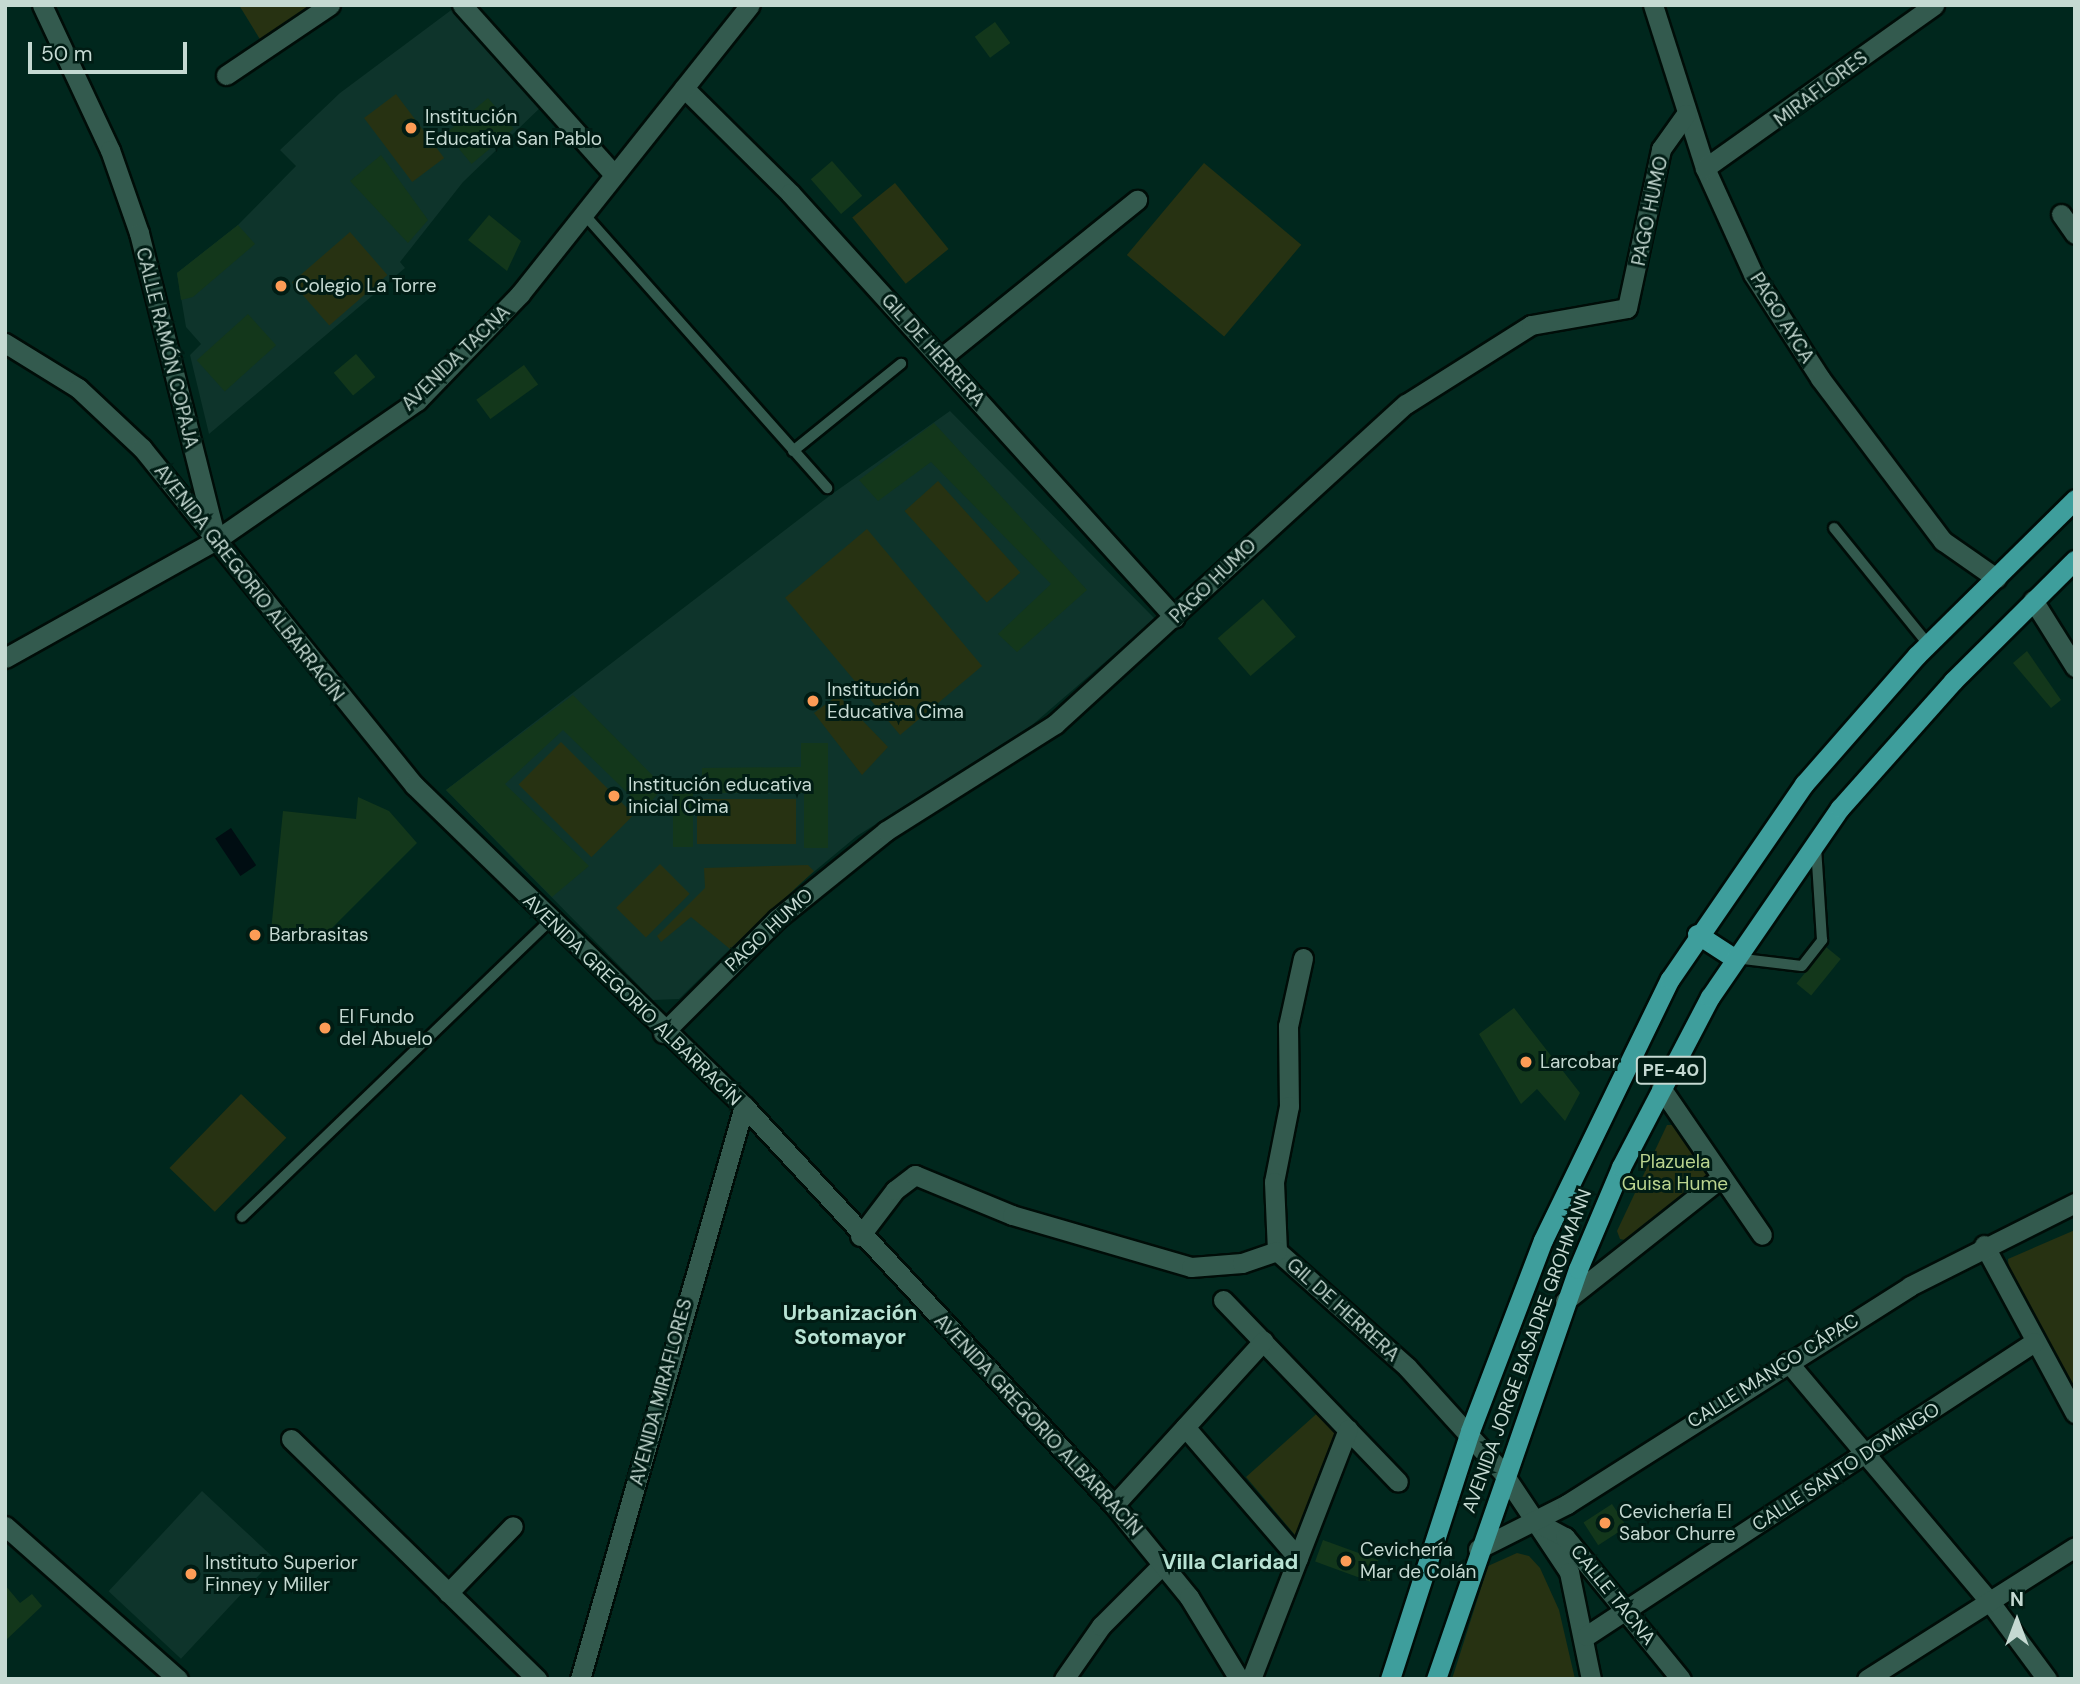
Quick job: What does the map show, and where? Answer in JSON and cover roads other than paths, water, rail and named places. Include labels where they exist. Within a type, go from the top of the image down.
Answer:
[{"type":"highway","name":"AVENIDA JORGE BASADRE GROHMANN","points":[[1390,1679],[1470,1431],[1576,1165],[1698,934],[1804,784],[1928,644],[2075,499]]},
{"type":"highway","name":"AVENIDA JORGE BASADRE GROHMANN","points":[[1436,1679],[1503,1473],[1565,1301],[1661,1088],[1734,958],[1815,841],[1895,743],[2075,560]]},
{"type":"highway","points":[[1698,934],[1734,958]]},
{"type":"street","name":"CALLE RAMÓN COPAJA","points":[[42,5],[110,150],[139,233],[216,540]]},
{"type":"street","points":[[226,75],[330,5]]},
{"type":"street","name":"AVENIDA TACNA","points":[[5,659],[216,540],[417,401],[520,295],[612,172],[750,5]]},
{"type":"street","name":"PAGO AYCA","points":[[1653,5],[1705,168],[1753,274],[1820,378],[1943,541],[1996,578]]},
{"type":"street","name":"MIRAFLORES","points":[[1705,168],[1934,5]]},
{"type":"street","points":[[463,6],[612,172]]},
{"type":"street","name":"GIL DE HERRERA","points":[[684,88],[790,192],[1175,618]]},
{"type":"street","name":"PAGO HUMO","points":[[663,1033],[787,910],[886,831],[1055,724],[1175,618],[1406,404],[1455,368],[1531,325],[1627,308],[1661,149],[1686,114]]},
{"type":"street","points":[[941,358],[1137,200]]},
{"type":"street","points":[[2061,214],[2075,234]]},
{"type":"street","name":"AVENIDA GREGORIO ALBARRACÍN","points":[[5,343],[61,376],[122,426],[374,740],[549,922],[663,1033],[744,1106],[860,1236],[1114,1505],[1163,1564],[1239,1679]]},
{"type":"street","points":[[2034,600],[2075,667]]},
{"type":"street","name":"GIL DE HERRERA","points":[[1303,958],[1288,1026],[1289,1106],[1274,1182],[1278,1251],[1470,1431],[1503,1473],[1569,1572],[1586,1636],[1591,1679]]},
{"type":"street","points":[[1661,1088],[1762,1235]]},
{"type":"street","name":"AVENIDA MIRAFLORES","points":[[580,1679],[744,1106]]},
{"type":"street","points":[[860,1236],[895,1190],[915,1175],[1012,1214],[1191,1267],[1242,1264],[1278,1251]]},
{"type":"street","points":[[1565,1301],[1722,1177]]},
{"type":"street","name":"CALLE MANCO CÁPAC","points":[[1478,1549],[1536,1522],[1787,1361],[1984,1245],[2075,1203]]},
{"type":"street","points":[[1984,1245],[2034,1342],[2075,1413]]},
{"type":"street","points":[[1223,1300],[1398,1482]]},
{"type":"street","points":[[1114,1505],[1263,1341]]},
{"type":"street","name":"CALLE SANTO DOMINGO","points":[[1586,1636],[2034,1342]]},
{"type":"street","points":[[1787,1361],[1863,1456],[1990,1602],[2047,1679]]},
{"type":"street","points":[[1185,1427],[1298,1558]]},
{"type":"street","points":[[1251,1679],[1348,1429]]},
{"type":"street","points":[[291,1439],[537,1679]]},
{"type":"street","name":"CALLE TACNA","points":[[1536,1522],[1565,1537],[1681,1679]]},
{"type":"street","points":[[5,1526],[178,1679]]},
{"type":"street","points":[[448,1593],[513,1527]]},
{"type":"street","points":[[1867,1679],[2075,1547]]},
{"type":"street","points":[[1064,1679],[1101,1626],[1163,1564]]},
{"type":"lane","points":[[583,212],[827,488]]},
{"type":"lane","points":[[793,451],[901,363]]},
{"type":"lane","points":[[1834,528],[1928,644]]},
{"type":"lane","points":[[1734,958],[1802,966],[1822,940],[1815,841]]},
{"type":"lane","points":[[242,1217],[549,922]]},
{"type":"place","name":"Institución Educativa San Pablo","points":[[411,128]]},
{"type":"place","name":"Colegio La Torre","points":[[281,286]]},
{"type":"place","name":"Institución Educativa Cima","points":[[813,701]]},
{"type":"place","name":"Institución educativa inicial Cima","points":[[614,796]]},
{"type":"place","name":"Barbrasitas","points":[[255,935]]},
{"type":"place","name":"El Fundo del Abuelo","points":[[325,1028]]},
{"type":"place","name":"Larcobar","points":[[1526,1062]]},
{"type":"place","name":"Cevichería El Sabor Churre","points":[[1605,1523]]},
{"type":"place","name":"Cevichería Mar de Colán","points":[[1346,1561]]},
{"type":"place","name":"Instituto Superior Finney y Miller","points":[[191,1574]]},
{"type":"district","name":"Urbanización Sotomayor","points":[[850,1325]]},
{"type":"district","name":"Villa Claridad","points":[[1230,1562]]},
{"type":"park label","name":"Plazuela Guisa Hume","points":[[1675,1173]]}]
